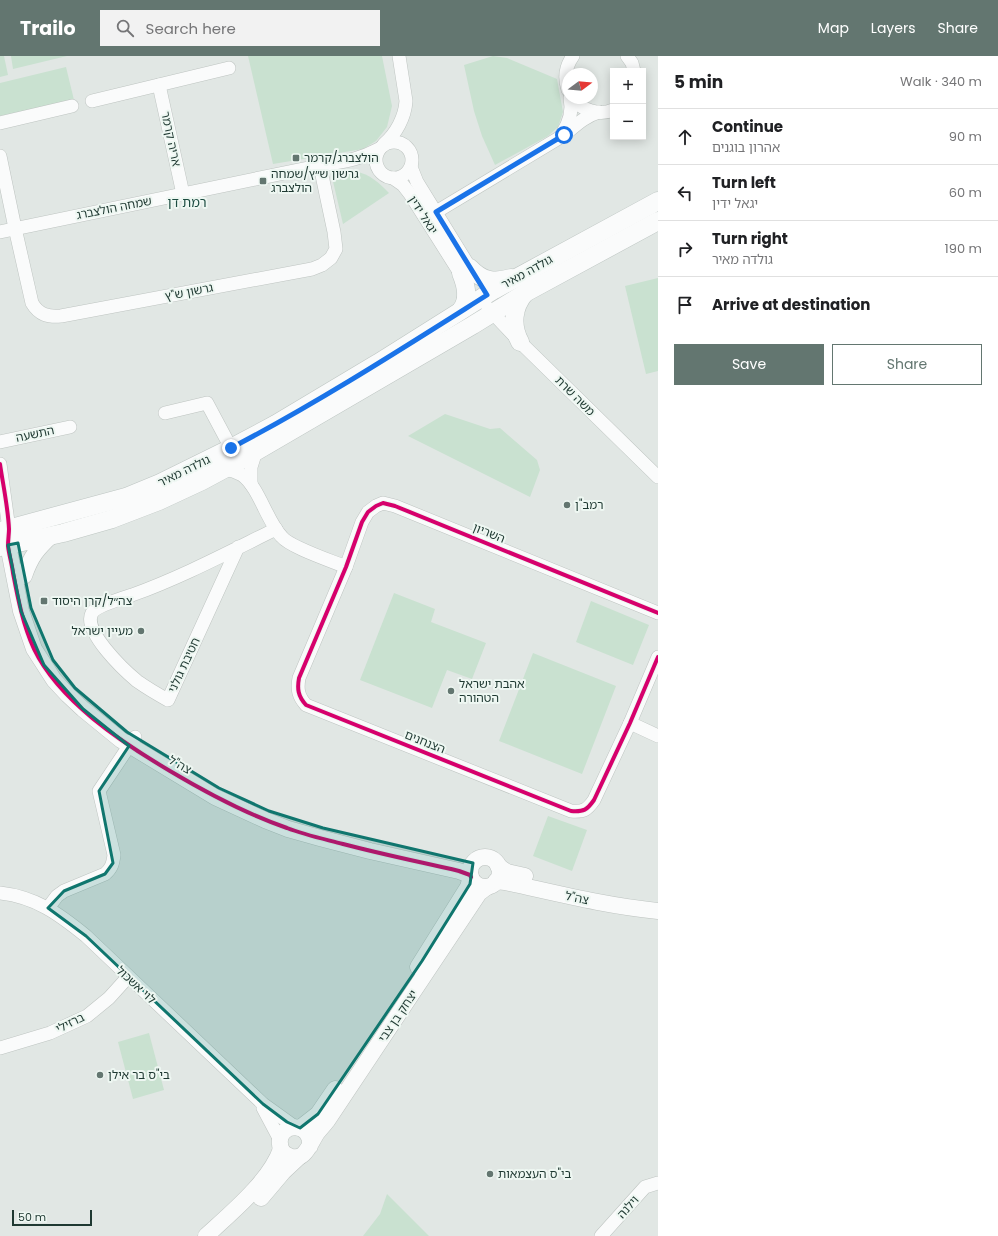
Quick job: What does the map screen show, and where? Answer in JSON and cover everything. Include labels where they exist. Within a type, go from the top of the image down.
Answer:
[{"type":"main road","name":"גולדה מאיר","points":[[7,539],[126,497],[160,483],[231,448],[276,424],[378,363],[483,297],[658,201]]},
{"type":"main road","name":"גולדה מאיר","points":[[7,539],[52,535],[112,519],[159,501],[202,481],[494,313],[525,293],[658,221]]},
{"type":"main road","points":[[461,310],[466,302],[465,271],[488,280],[502,280],[520,276]]},
{"type":"main road","points":[[520,342],[515,329],[515,315],[518,303],[525,293]]},
{"type":"street","points":[[399,56],[406,101],[401,128],[402,134],[412,155],[411,167],[404,176],[393,178],[388,177],[379,171],[376,166],[376,154],[390,139],[402,120]]},
{"type":"street","points":[[567,68],[573,56]]},
{"type":"street","points":[[628,56],[633,68]]},
{"type":"street","points":[[92,101],[229,68]]},
{"type":"street","name":"אריה קרמר","points":[[160,85],[183,194]]},
{"type":"street","points":[[558,139],[566,128],[569,120],[571,104]]},
{"type":"street","points":[[578,104],[589,111],[599,112]]},
{"type":"street","points":[[0,124],[72,106]]},
{"type":"street","points":[[436,212],[558,139],[592,114],[610,111]]},
{"type":"street","points":[[382,147],[389,142],[395,141],[405,146],[409,150]]},
{"type":"street","name":"שמחה הולצברג","points":[[0,232],[320,166],[346,162],[362,157],[382,147]]},
{"type":"street","points":[[0,156],[15,228]]},
{"type":"street","name":"שמחה הולצברג","points":[[346,162],[369,165],[379,171]]},
{"type":"street","name":"גרשון ש\"ץ","points":[[15,228],[32,303],[41,314],[53,317],[312,269],[322,265],[331,258],[336,249],[334,232],[320,166]]},
{"type":"street","name":"יגאל ידין","points":[[411,167],[417,182],[436,212],[465,271]]},
{"type":"street","name":"יגאל ידין","points":[[393,178],[403,185],[410,194],[494,313]]},
{"type":"street","name":"משה שרת","points":[[494,313],[520,342],[658,477]]},
{"type":"street","points":[[165,413],[207,403],[231,448]]},
{"type":"street","name":"התשעה","points":[[0,442],[70,427]]},
{"type":"street","points":[[250,484],[251,467],[256,451]]},
{"type":"street","points":[[0,464],[7,539]]},
{"type":"street","points":[[225,469],[243,476],[250,484],[282,538],[291,544],[346,566]]},
{"type":"street","name":"השריון","points":[[346,566],[362,522],[368,512],[383,503],[395,506],[658,613]]},
{"type":"street","name":"חטיבת גולני","points":[[238,547],[168,700],[137,680],[120,665],[106,649],[91,626],[90,619],[92,612],[98,608],[190,571],[238,547],[276,529]]},
{"type":"street","points":[[24,576],[34,554],[52,535]]},
{"type":"street","name":"צה\"ל","points":[[7,539],[24,576],[31,608],[43,644],[62,674],[89,702],[127,732],[132,742]]},
{"type":"street","name":"צה\"ל","points":[[7,539],[21,611],[34,649],[54,680],[83,709],[132,742],[219,788],[269,811],[291,819],[372,841],[471,872]]},
{"type":"street","name":"הצנחנים","points":[[346,566],[299,678],[298,692],[300,698],[306,705],[571,811],[580,812],[588,808],[594,800],[630,723]]},
{"type":"street","points":[[658,657],[630,723],[658,736]]},
{"type":"street","points":[[48,908],[57,896],[64,891],[105,874],[113,863],[114,855],[99,791],[132,742]]},
{"type":"street","points":[[480,858],[489,858],[493,860],[494,878],[477,885],[474,882],[471,872],[480,858]]},
{"type":"street","name":"יצחק בן צבי","points":[[297,1127],[318,1114],[326,1103],[422,961],[468,887],[471,872]]},
{"type":"street","name":"צה\"ל","points":[[494,878],[507,872],[587,890],[658,901]]},
{"type":"street","name":"צה\"ל","points":[[494,878],[585,900],[636,909],[658,911]]},
{"type":"street","name":"יצחק בן צבי","points":[[222,1236],[250,1210],[283,1172],[304,1151],[480,893],[494,878]]},
{"type":"street","name":"לוי אשכול","points":[[0,893],[12,894],[30,900],[65,918],[86,936],[258,1100],[297,1127]]},
{"type":"street","name":"ברזילי","points":[[0,1048],[50,1033],[87,1016],[109,998],[128,977]]},
{"type":"street","name":"לוי אשכול","points":[[258,1100],[267,1114],[280,1144]]},
{"type":"street","points":[[206,1236],[242,1202],[262,1180],[279,1157],[280,1144],[281,1136],[286,1129],[297,1127],[304,1130],[309,1137],[304,1151],[289,1156],[284,1153],[280,1144]]},
{"type":"street","name":"וילנה","points":[[601,1236],[645,1187],[658,1183]]},
{"type":"highlighted area","points":[[18,543],[31,608],[53,660],[75,688],[127,732],[219,788],[269,811],[323,828],[473,863],[470,884],[422,961],[318,1114],[300,1128],[287,1122],[263,1104],[86,936],[48,908],[64,891],[105,874],[113,863],[99,791],[129,746],[83,709],[44,665],[21,611],[8,545]]},
{"type":"green space","points":[[0,56],[4,56],[8,75],[0,77]]},
{"type":"green space","points":[[11,56],[67,56],[13,69]]},
{"type":"green space","points":[[248,56],[382,56],[392,106],[387,127],[376,141],[363,149],[273,164]]},
{"type":"green space","points":[[493,56],[507,58],[557,79],[563,112],[558,127],[548,136],[495,165],[482,136],[474,111],[464,65]]},
{"type":"green space","points":[[66,67],[74,100],[0,116],[0,83]]},
{"type":"green space","points":[[355,171],[374,179],[389,193],[343,224],[331,173]]},
{"type":"green space","points":[[658,278],[658,371],[646,374],[625,286]]},
{"type":"green space","points":[[445,414],[490,429],[500,428],[537,460],[540,470],[530,497],[408,436]]},
{"type":"green space","points":[[394,593],[435,609],[431,622],[486,643],[472,679],[447,670],[432,708],[360,680]]},
{"type":"green space","points":[[591,601],[649,625],[633,665],[576,642]]},
{"type":"green space","points":[[533,653],[616,686],[582,774],[499,741]]},
{"type":"green space","points":[[548,816],[587,830],[572,871],[533,856]]},
{"type":"green space","points":[[149,1033],[164,1090],[133,1099],[118,1042]]},
{"type":"green space","points":[[387,1194],[429,1236],[363,1236],[380,1214]]},
{"type":"cycle path","points":[[0,464],[7,504],[9,529],[8,549],[19,602],[30,640],[45,668],[59,686],[93,719],[151,760],[212,795],[242,810],[308,835],[459,871],[470,875],[471,877]]},
{"type":"cycle path","points":[[658,613],[395,506],[383,503],[368,512],[362,522],[346,567],[299,678],[298,689],[301,699],[306,705],[571,811],[582,811],[594,800],[630,723],[658,657]]},
{"type":"place","name":"הולצברג/קרמר","points":[[296,158]]},
{"type":"place","name":"גרשון ש״ץ/שמחה הולצברג","points":[[263,181]]},
{"type":"place","name":"רמב\"ן","points":[[567,505]]},
{"type":"place","name":"צה״ל/קרן היסוד","points":[[44,601]]},
{"type":"place","name":"מעיין ישראל","points":[[141,631]]},
{"type":"place","name":"אהבת ישראל הטהורה","points":[[451,691]]},
{"type":"place","name":"בי\"ס בר אילן","points":[[100,1075]]},
{"type":"place","name":"בי\"ס העצמאות","points":[[490,1174]]},
{"type":"district","name":"רמת דן","points":[[187,202]]},
{"type":"route","points":[[231,448],[276,424],[487,295],[436,212],[564,135]]}]
